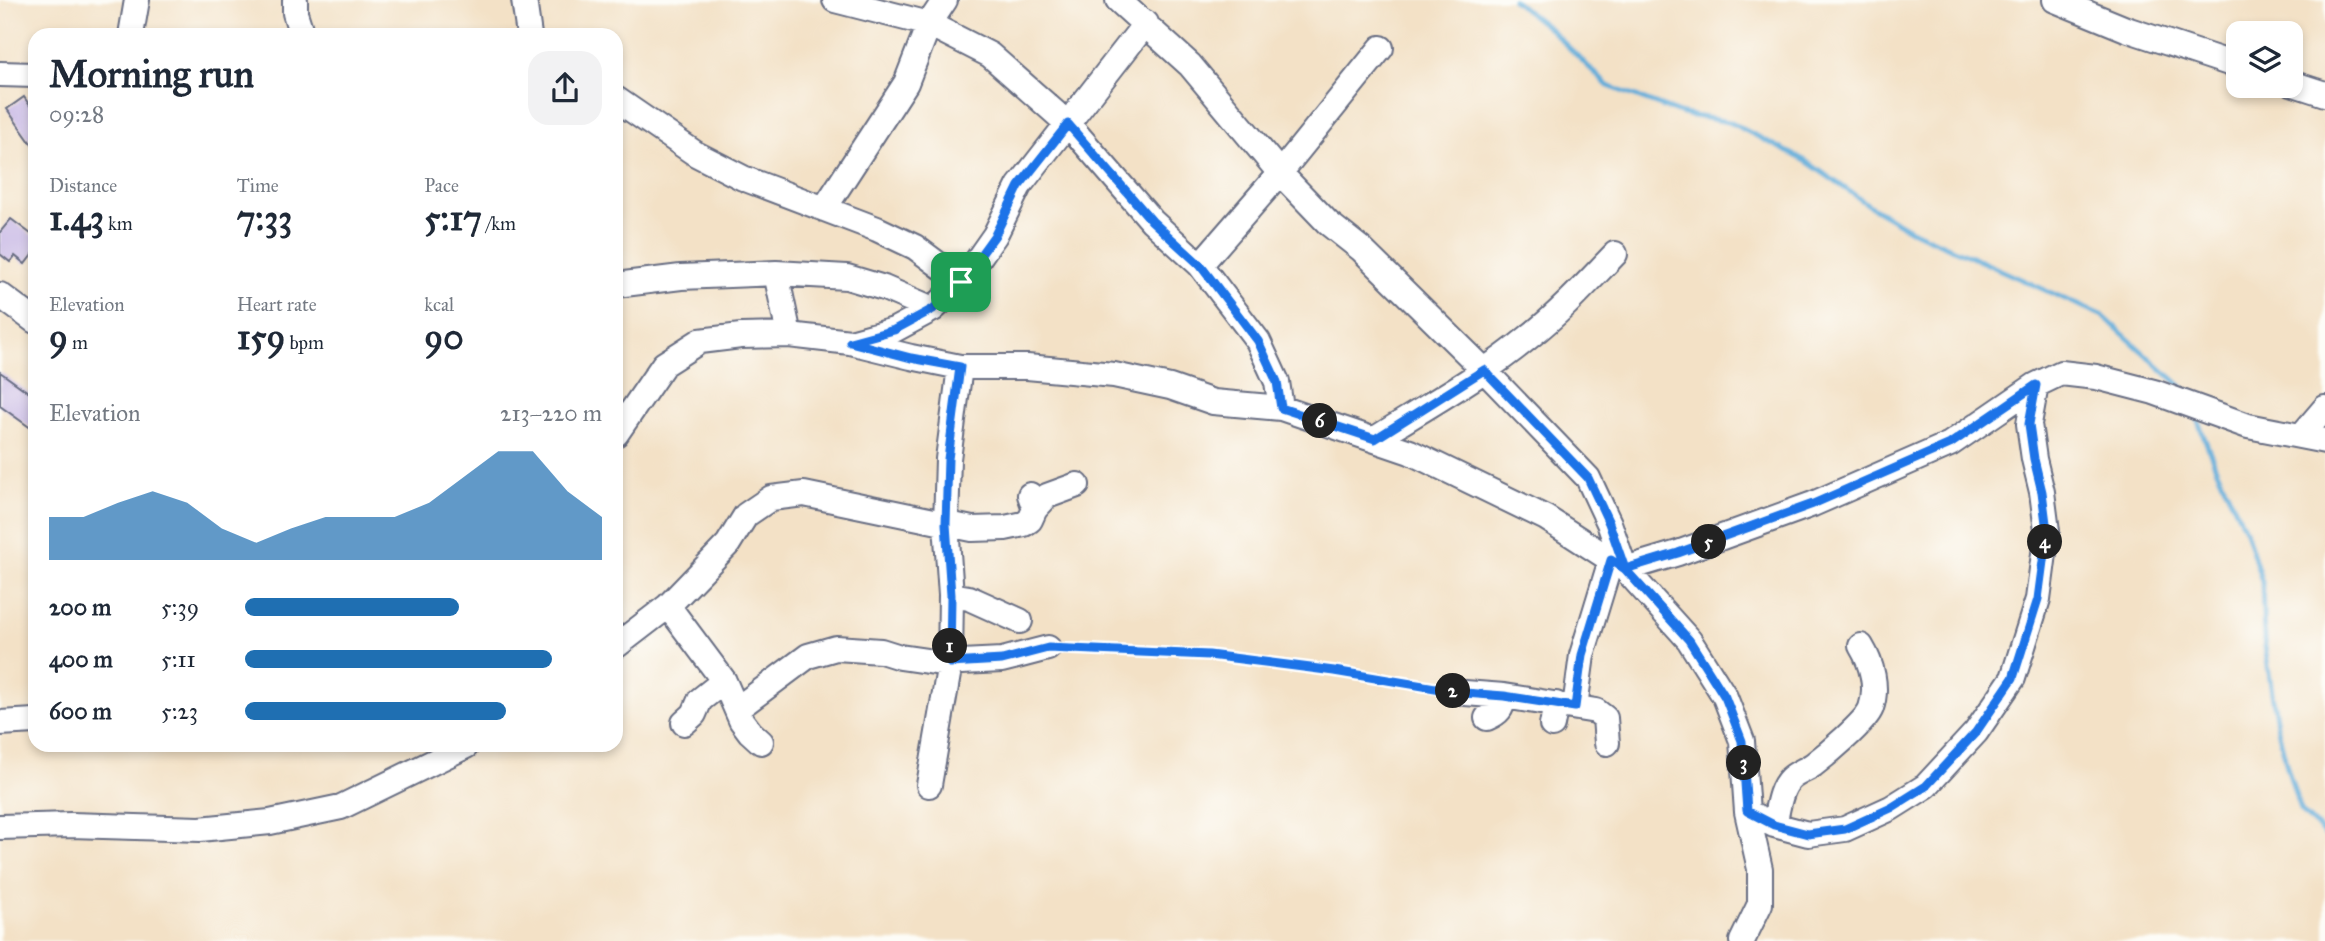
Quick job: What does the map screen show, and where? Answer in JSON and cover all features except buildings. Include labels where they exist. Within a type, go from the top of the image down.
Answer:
[{"type":"street","points":[[132,28],[137,0]]},
{"type":"street","points":[[295,0],[295,13],[300,28]]},
{"type":"street","points":[[524,0],[528,28]]},
{"type":"street","points":[[835,0],[929,24],[990,55],[1068,124],[1152,221],[1200,265],[1258,341],[1277,382],[1281,408]]},
{"type":"street","points":[[824,209],[906,83],[929,24],[944,0]]},
{"type":"street","points":[[1118,0],[1190,65],[1280,173],[1328,223],[1361,249],[1484,370],[1588,478],[1609,523],[1618,565],[1561,712]]},
{"type":"street","points":[[2055,0],[2126,29],[2226,62]]},
{"type":"street","points":[[850,342],[894,330],[933,309],[961,282],[995,235],[1019,186],[1146,23]]},
{"type":"street","points":[[1200,265],[1280,173],[1381,48]]},
{"type":"street","points":[[0,74],[28,75]]},
{"type":"street","points":[[2303,87],[2325,94]]},
{"type":"street","points":[[623,104],[696,154],[743,178],[877,229],[915,247],[961,282]]},
{"type":"street","points":[[1375,439],[1529,338],[1566,306],[1615,254]]},
{"type":"street","points":[[623,284],[681,277],[776,273],[847,277],[884,288],[933,309]]},
{"type":"street","points":[[776,273],[789,335]]},
{"type":"street","points":[[0,295],[28,316]]},
{"type":"street","points":[[623,425],[664,364],[701,341],[741,336],[789,335],[850,342],[960,367],[1027,367],[1114,374],[1170,387],[1213,402],[1281,408],[1410,452],[1546,518],[1618,565],[1689,640],[1725,697],[1742,741],[1747,811],[1760,869],[1760,904],[1742,941]]},
{"type":"street","points":[[929,785],[950,663],[951,595],[946,524],[948,459],[960,367]]},
{"type":"street","points":[[1618,565],[1678,553],[1813,504],[1950,444],[2036,385],[2060,373],[2096,377],[2154,392],[2248,426],[2325,441]]},
{"type":"street","points":[[1747,811],[1774,825],[1808,834],[1845,829],[1891,808],[1926,786],[1976,732],[2013,678],[2038,599],[2047,531],[2029,424],[2036,385]]},
{"type":"street","points":[[2301,436],[2325,408]]},
{"type":"street","points":[[623,641],[667,606],[728,544],[747,515],[771,498],[804,494],[972,529],[1005,528],[1030,520],[1033,502],[1077,485]]},
{"type":"street","points":[[951,595],[993,607],[1020,621]]},
{"type":"street","points":[[667,606],[724,681],[750,732],[761,741]]},
{"type":"street","points":[[1774,825],[1781,794],[1790,779],[1855,729],[1871,710],[1874,683],[1870,662],[1861,646]]},
{"type":"street","points":[[737,709],[808,656],[836,648],[857,648],[910,659],[950,663],[1002,660],[1048,648]]},
{"type":"street","points":[[684,723],[694,714],[700,700],[724,681]]},
{"type":"street","points":[[1465,693],[1504,696],[1561,712],[1596,710],[1605,718],[1607,743]]},
{"type":"street","points":[[1487,718],[1497,714],[1502,708],[1504,696]]},
{"type":"street","points":[[0,723],[28,722]]},
{"type":"street","points":[[0,827],[71,825],[200,829],[270,822],[341,807],[454,752]]},
{"type":"path","points":[[1048,648],[1209,655],[1334,671],[1465,693]]},
{"type":"waterway","points":[[1513,0],[1551,30],[1608,86],[1682,114],[1729,122],[1806,161],[1873,208],[1911,230],[2103,316],[2185,390]]},
{"type":"waterway","points":[[2198,421],[2216,468],[2246,531],[2262,582],[2264,640],[2277,725],[2300,810],[2325,835]]},
{"type":"route","points":[[961,282],[933,309],[894,330],[850,342],[960,367],[948,459],[946,524],[951,595],[950,663],[1002,660],[1048,648],[1209,655],[1575,707],[1582,655],[1611,560],[1625,569],[1689,640],[1725,697],[1742,741],[1747,811],[1774,825],[1808,834],[1845,829],[1891,808],[1926,786],[1976,732],[2013,678],[2038,599],[2047,531],[2029,424],[2036,385],[1950,444],[1813,504],[1678,553],[1625,569],[1609,523],[1588,478],[1484,370],[1375,439],[1281,408],[1277,382],[1258,341],[1200,265],[1152,221],[1068,124],[1019,186],[995,235],[961,282]]}]
